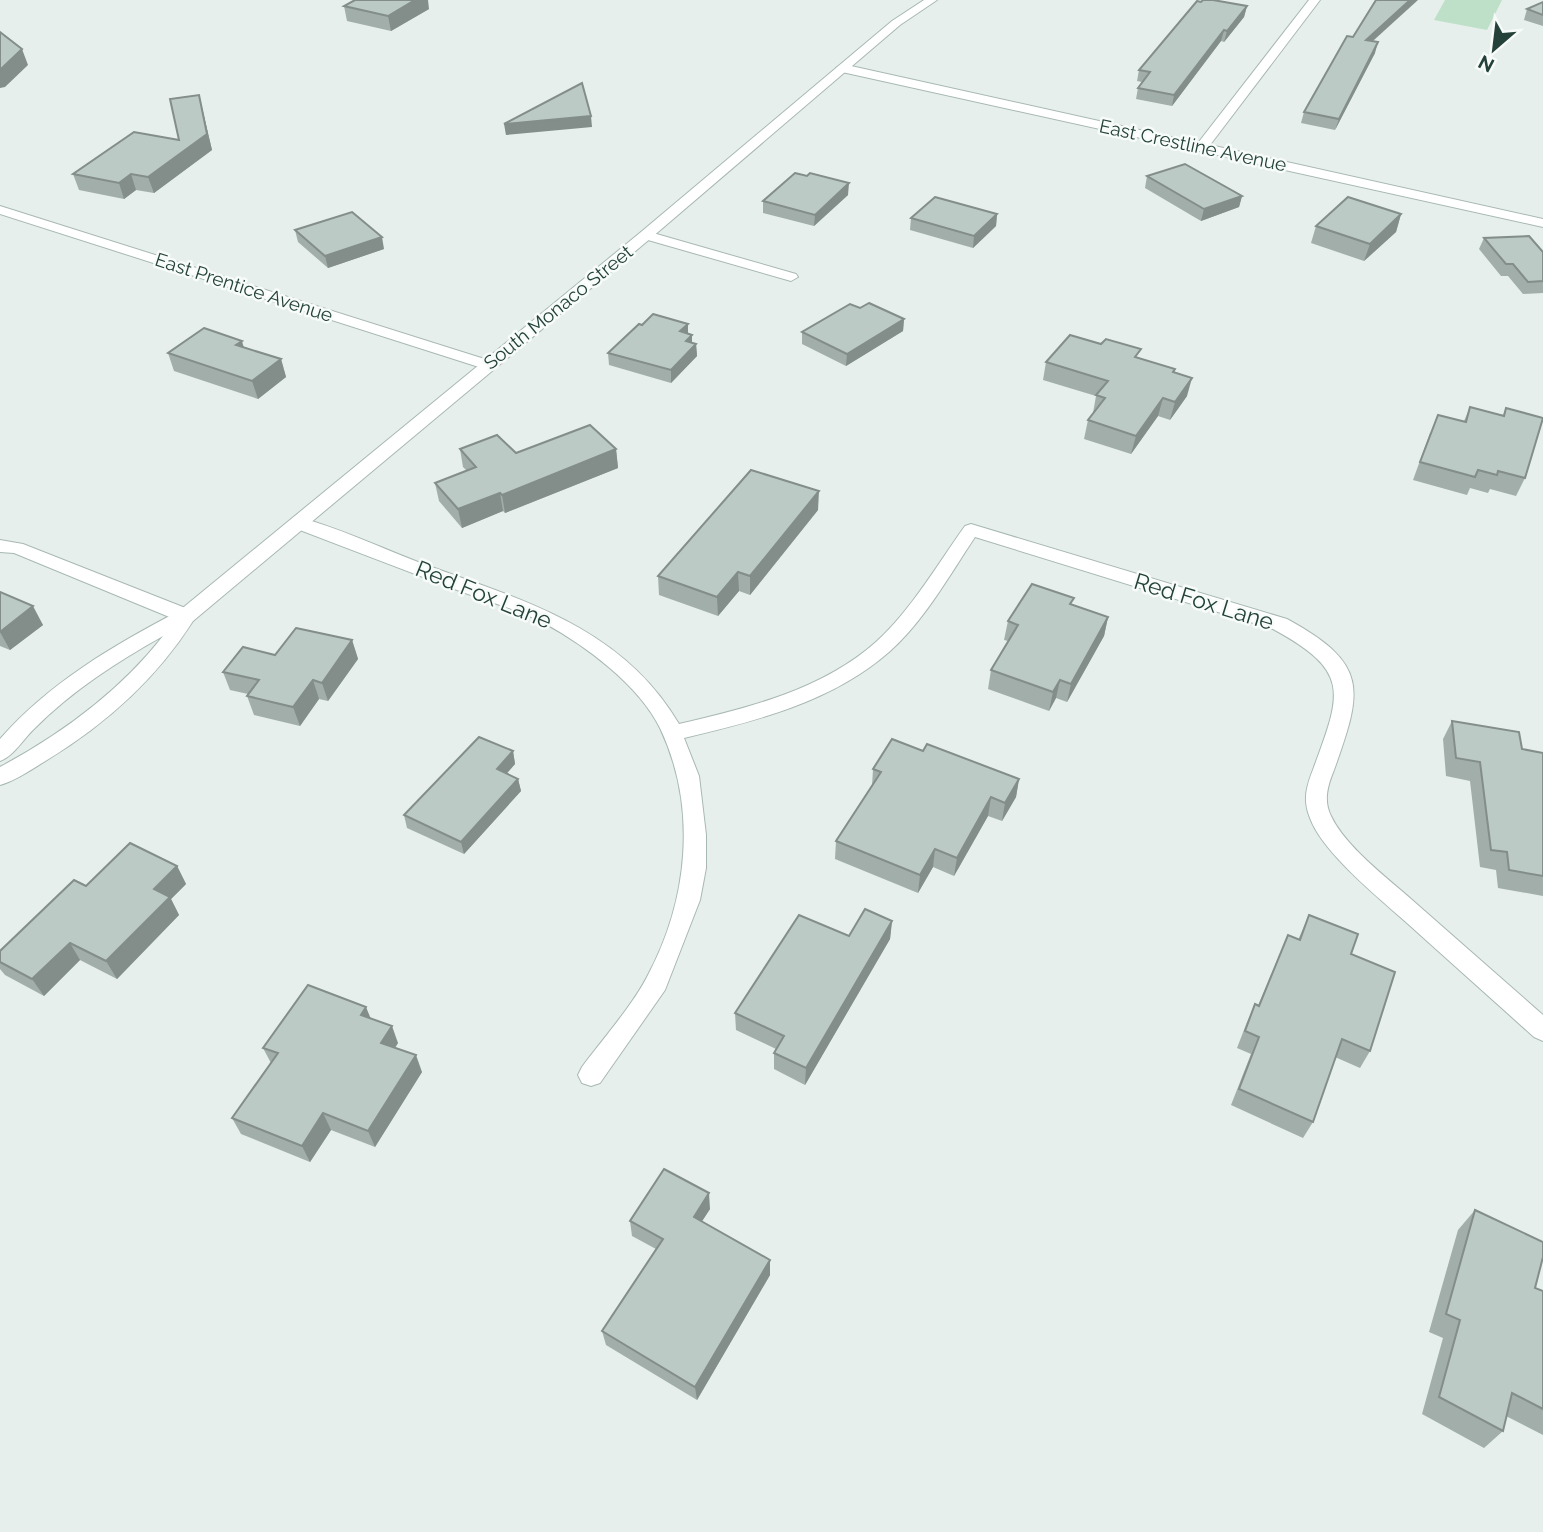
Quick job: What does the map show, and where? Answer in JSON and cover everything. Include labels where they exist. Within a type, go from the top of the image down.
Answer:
[{"type":"street","name":"South Monaco Street","points":[[0,753],[19,732],[75,683],[136,641],[186,616],[646,235],[903,17],[932,0]]},
{"type":"street","points":[[1202,147],[1315,0]]},
{"type":"street","name":"East Crestline Avenue","points":[[842,68],[1543,223]]},
{"type":"street","name":"East Prentice Avenue","points":[[0,210],[488,365]]},
{"type":"street","points":[[646,235],[790,277]]},
{"type":"street","name":"Red Fox Lane","points":[[298,523],[550,618],[615,660],[651,699],[672,733],[688,776],[695,835],[695,868],[689,901],[657,983],[591,1074]]},
{"type":"street","name":"Red Fox Lane","points":[[672,733],[784,704],[813,692],[868,659],[906,622],[971,530],[1280,624],[1306,635],[1328,652],[1341,670],[1347,686],[1346,702],[1316,789],[1316,804],[1321,820],[1355,863],[1543,1030]]},
{"type":"street","points":[[0,546],[17,548],[186,616]]},
{"type":"street","name":"South Monaco Street","points":[[0,776],[72,732],[124,690],[162,653],[186,616]]},
{"type":"green space","points":[[1445,0],[1502,0],[1487,30],[1434,20]]},
{"type":"building","points":[[355,0],[415,0],[388,16],[344,6]]},
{"type":"building","points":[[1376,0],[1410,0],[1366,40],[1378,42],[1339,119],[1304,112],[1347,36],[1353,37]]},
{"type":"building","points":[[1197,1],[1247,6],[1227,31],[1224,30],[1174,95],[1138,88],[1150,72],[1139,70]]},
{"type":"building","points":[[1543,2],[1543,15],[1527,9]]},
{"type":"building","points":[[0,32],[22,49],[0,70]]},
{"type":"building","points":[[582,83],[591,116],[504,124]]},
{"type":"building","points":[[199,95],[207,134],[148,177],[131,174],[119,183],[73,174],[134,132],[179,140],[170,99]]},
{"type":"building","points":[[1185,164],[1242,196],[1204,209],[1147,176]]},
{"type":"building","points":[[795,173],[807,176],[810,173],[849,183],[815,215],[763,201]]},
{"type":"building","points":[[935,197],[997,214],[974,236],[911,218]]},
{"type":"building","points":[[1348,197],[1401,214],[1370,244],[1316,226]]},
{"type":"building","points":[[352,212],[382,237],[325,256],[295,230]]},
{"type":"building","points":[[1529,236],[1543,252],[1543,281],[1528,282],[1513,264],[1506,264],[1484,238]]},
{"type":"building","points":[[869,303],[904,319],[847,354],[802,332],[850,304],[860,308]]},
{"type":"building","points":[[653,314],[688,324],[680,331],[692,335],[686,341],[696,344],[671,370],[608,353],[639,324],[642,325]]},
{"type":"building","points":[[204,328],[242,341],[236,345],[281,359],[252,381],[168,353]]},
{"type":"building","points":[[1070,335],[1101,344],[1106,339],[1141,349],[1135,357],[1175,369],[1173,372],[1192,378],[1175,402],[1163,398],[1136,436],[1088,420],[1105,398],[1096,395],[1108,381],[1046,362]]},
{"type":"building","points":[[1470,407],[1504,416],[1506,408],[1543,418],[1525,478],[1498,471],[1497,475],[1478,470],[1475,477],[1420,462],[1438,415],[1466,422]]},
{"type":"building","points":[[590,425],[616,449],[502,495],[500,493],[458,509],[435,483],[476,467],[460,449],[497,435],[516,453]]},
{"type":"building","points":[[751,470],[819,491],[750,576],[738,572],[717,597],[658,576]]},
{"type":"building","points":[[1032,584],[1074,598],[1070,604],[1108,617],[1071,684],[1060,680],[1053,692],[991,670],[1018,625],[1008,621]]},
{"type":"building","points":[[0,592],[33,606],[0,632]]},
{"type":"building","points":[[296,628],[352,640],[322,683],[313,680],[293,707],[247,696],[259,680],[223,672],[243,647],[275,655]]},
{"type":"building","points":[[1452,721],[1519,732],[1522,749],[1543,753],[1543,876],[1509,870],[1507,852],[1491,850],[1480,762],[1456,758]]},
{"type":"building","points":[[479,737],[513,751],[497,769],[518,779],[461,842],[404,815]]},
{"type":"building","points":[[892,739],[923,751],[927,744],[1019,779],[1005,803],[991,797],[957,858],[935,849],[920,875],[836,841],[881,772],[873,769]]},
{"type":"building","points":[[130,843],[177,866],[154,889],[170,897],[106,961],[70,943],[32,979],[0,962],[0,951],[74,880],[86,886]]},
{"type":"building","points":[[865,909],[892,921],[806,1068],[774,1053],[784,1036],[735,1013],[799,915],[849,936]]},
{"type":"building","points":[[1309,915],[1358,934],[1351,954],[1395,972],[1370,1051],[1342,1039],[1313,1122],[1239,1089],[1259,1037],[1245,1031],[1255,1004],[1259,1006],[1288,935],[1300,940]]},
{"type":"building","points":[[308,985],[366,1007],[361,1015],[392,1026],[381,1043],[416,1055],[368,1131],[323,1113],[302,1146],[232,1118],[278,1053],[263,1048]]},
{"type":"building","points":[[664,1169],[709,1193],[694,1217],[770,1260],[695,1387],[602,1331],[663,1239],[630,1221]]},
{"type":"building","points":[[1475,1210],[1543,1242],[1543,1257],[1535,1288],[1543,1291],[1543,1409],[1512,1393],[1503,1431],[1439,1397],[1460,1320],[1446,1314]]}]
